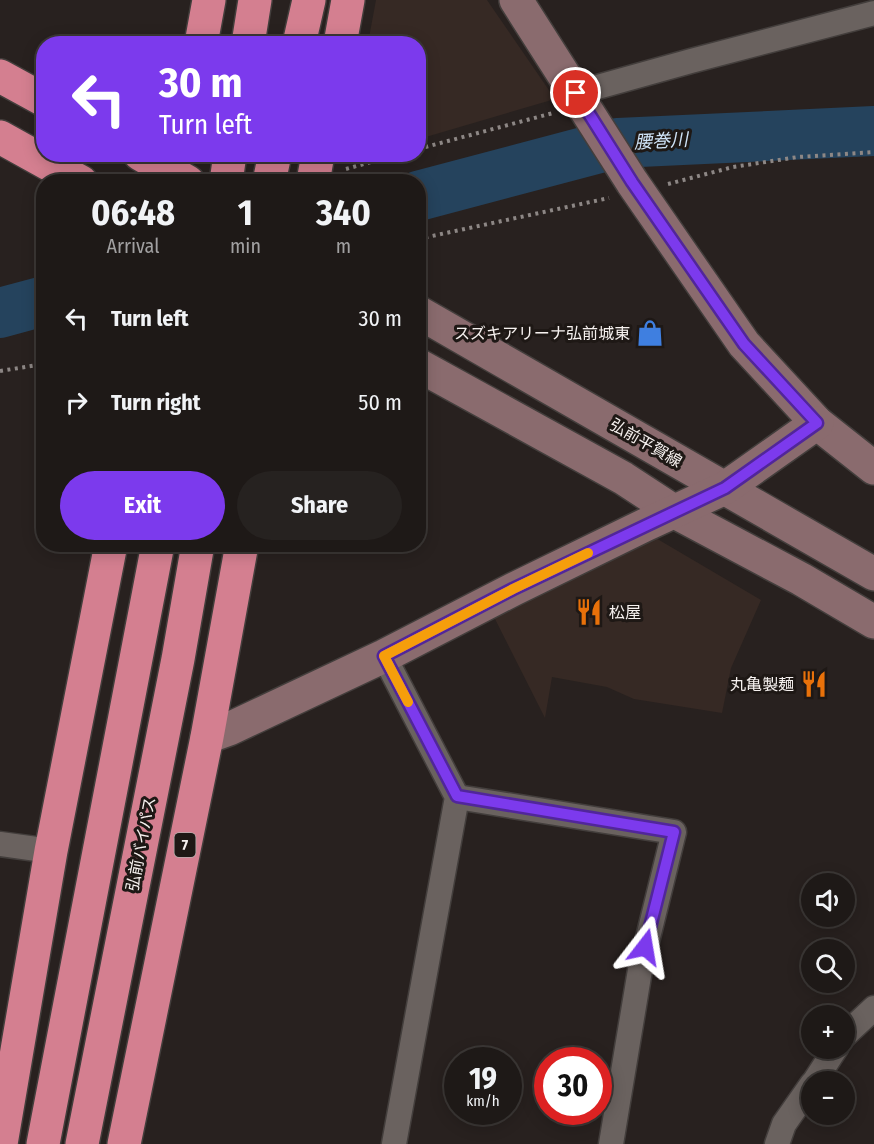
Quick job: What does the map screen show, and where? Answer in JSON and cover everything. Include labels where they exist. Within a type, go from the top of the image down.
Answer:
[{"type":"highway","points":[[202,36],[209,0]]},
{"type":"highway","points":[[249,36],[255,0]]},
{"type":"highway","points":[[301,36],[309,0]]},
{"type":"highway","points":[[341,36],[348,0]]},
{"type":"highway","points":[[0,76],[36,96]]},
{"type":"highway","points":[[0,137],[36,157]]},
{"type":"highway","points":[[45,162],[67,174]]},
{"type":"highway","points":[[158,162],[182,173]]},
{"type":"highway","points":[[1,1144],[51,851],[109,552]]},
{"type":"highway","points":[[43,1144],[156,552]]},
{"type":"highway","name":"弘前バイパス","points":[[82,1144],[178,658],[197,552]]},
{"type":"highway","name":"7","points":[[124,1144],[207,737],[241,552]]},
{"type":"main road","points":[[516,0],[632,182],[744,344],[817,423],[874,468]]},
{"type":"main road","name":"弘前平賀線","points":[[426,317],[874,574]]},
{"type":"main road","points":[[426,369],[623,478],[675,512],[801,579],[874,622]]},
{"type":"main road","points":[[207,737],[229,729],[384,656],[513,589],[725,488],[817,423]]},
{"type":"street","points":[[583,104],[691,61],[874,14]]},
{"type":"street","points":[[384,656],[457,796],[394,1144]]},
{"type":"street","points":[[457,796],[674,832],[640,970],[611,1144]]},
{"type":"street","points":[[0,844],[51,851]]},
{"type":"street","points":[[855,1026],[874,1008]]},
{"type":"street","points":[[777,1144],[784,1124],[801,1100]]},
{"type":"path","points":[[426,147],[583,104]]},
{"type":"path","points":[[323,169],[359,162]]},
{"type":"path","points":[[0,371],[36,365]]},
{"type":"shaded area","points":[[376,0],[487,0],[555,99],[426,137],[426,36],[369,36]]},
{"type":"shaded area","points":[[654,537],[761,600],[731,668],[722,713],[634,699],[607,687],[552,677],[545,718],[494,617]]},
{"type":"waterway","name":"腰巻川","points":[[426,194],[618,143],[874,131]]},
{"type":"waterway","name":"腰巻川","points":[[0,313],[36,303]]},
{"type":"slow traffic","points":[[408,702],[384,656],[588,553]]},
{"type":"place","name":"スズキアリーナ弘前城東","points":[[650,333]]},
{"type":"place","name":"松屋","points":[[589,612]]},
{"type":"place","name":"丸亀製麺","points":[[814,684]]},
{"type":"route","points":[[576,93],[632,182],[744,344],[817,423],[725,488],[513,589],[384,656],[457,796],[674,832],[645,947]]}]
